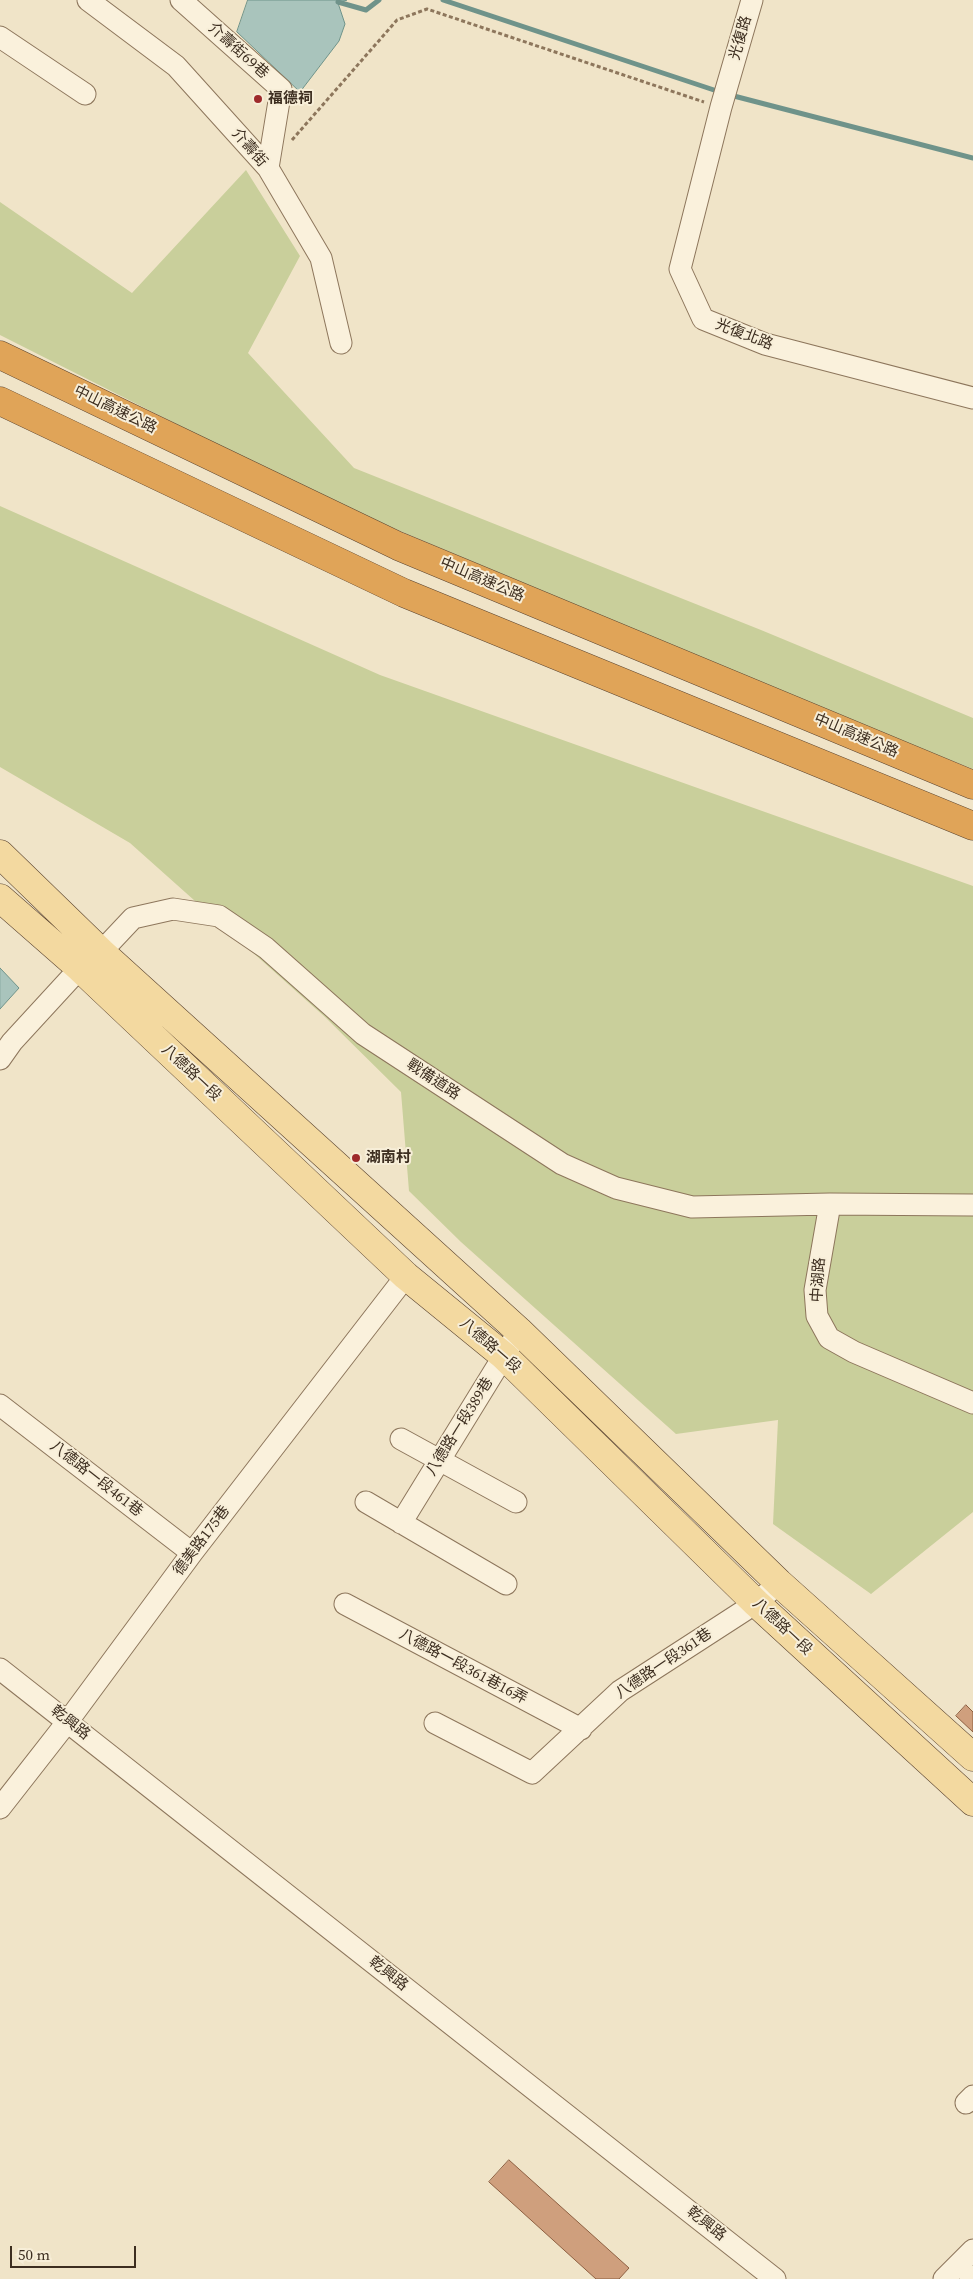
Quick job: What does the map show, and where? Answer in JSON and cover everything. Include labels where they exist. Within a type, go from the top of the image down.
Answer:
[{"type":"highway","name":"中山高速公路","points":[[0,355],[398,546],[973,785]]},
{"type":"highway","points":[[0,401],[404,593],[973,826]]},
{"type":"main road","name":"八德路一段","points":[[0,854],[90,960],[406,1276],[504,1356],[756,1603],[973,1802]]},
{"type":"main road","name":"八德路一段","points":[[0,898],[90,960],[519,1331],[779,1583],[973,1757]]},
{"type":"street","name":"介壽街","points":[[88,0],[176,66],[268,168],[321,258],[342,343]]},
{"type":"street","name":"介壽街69巷","points":[[181,0],[280,89],[268,168]]},
{"type":"street","name":"光復路","points":[[730,77],[752,0]]},
{"type":"street","points":[[0,37],[85,94]]},
{"type":"street","name":"光復北路","points":[[730,77],[680,269],[703,320],[765,344],[973,398]]},
{"type":"street","name":"戰備道路","points":[[90,960],[133,918],[172,909],[219,916],[266,948],[363,1034],[562,1164],[616,1188],[692,1207],[830,1204]]},
{"type":"street","points":[[0,1059],[12,1042],[90,960]]},
{"type":"street","points":[[830,1204],[973,1205]]},
{"type":"street","name":"中湖路","points":[[830,1204],[815,1290],[817,1316],[829,1338],[854,1352],[973,1403]]},
{"type":"street","name":"德美路175巷","points":[[0,1808],[68,1721],[192,1553],[406,1276]]},
{"type":"street","name":"八德路一段389巷","points":[[400,1523],[519,1331]]},
{"type":"street","name":"八德路一段461巷","points":[[0,1405],[192,1553]]},
{"type":"street","points":[[401,1438],[516,1502]]},
{"type":"street","points":[[366,1502],[506,1584]]},
{"type":"street","name":"八德路一段361巷","points":[[435,1723],[532,1773],[620,1691],[756,1603],[779,1583]]},
{"type":"street","name":"八德路一段361巷16弄","points":[[345,1604],[581,1729]]},
{"type":"street","name":"乾興路","points":[[0,1669],[774,2279]]},
{"type":"street","points":[[944,2279],[973,2250]]},
{"type":"street","points":[[970,2279],[973,2276]]},
{"type":"path","points":[[268,168],[396,20],[427,9],[721,108]]},
{"type":"green space","points":[[246,170],[300,256],[248,353],[354,468],[761,630],[973,718],[973,769],[841,717],[329,501],[0,335],[0,202],[132,293]]},
{"type":"green space","points":[[0,506],[380,675],[973,886],[973,1512],[871,1594],[773,1524],[778,1420],[676,1434],[461,1242],[409,1191],[401,1092],[325,1017],[130,843],[0,767]]},
{"type":"water","points":[[248,0],[347,0],[338,3],[345,24],[339,41],[300,92],[237,32]]},
{"type":"water","points":[[0,968],[19,988],[0,1009]]},
{"type":"building","points":[[966,1705],[973,1712],[973,1732],[956,1716]]},
{"type":"building","points":[[509,2160],[629,2268],[619,2279],[596,2279],[489,2182]]},
{"type":"waterway","points":[[338,2],[366,10],[379,0]]},
{"type":"waterway","points":[[443,0],[720,92]]},
{"type":"waterway","points":[[730,95],[973,158]]},
{"type":"place","name":"福德祠","points":[[258,99]]},
{"type":"place","name":"湖南村","points":[[356,1158]]}]
